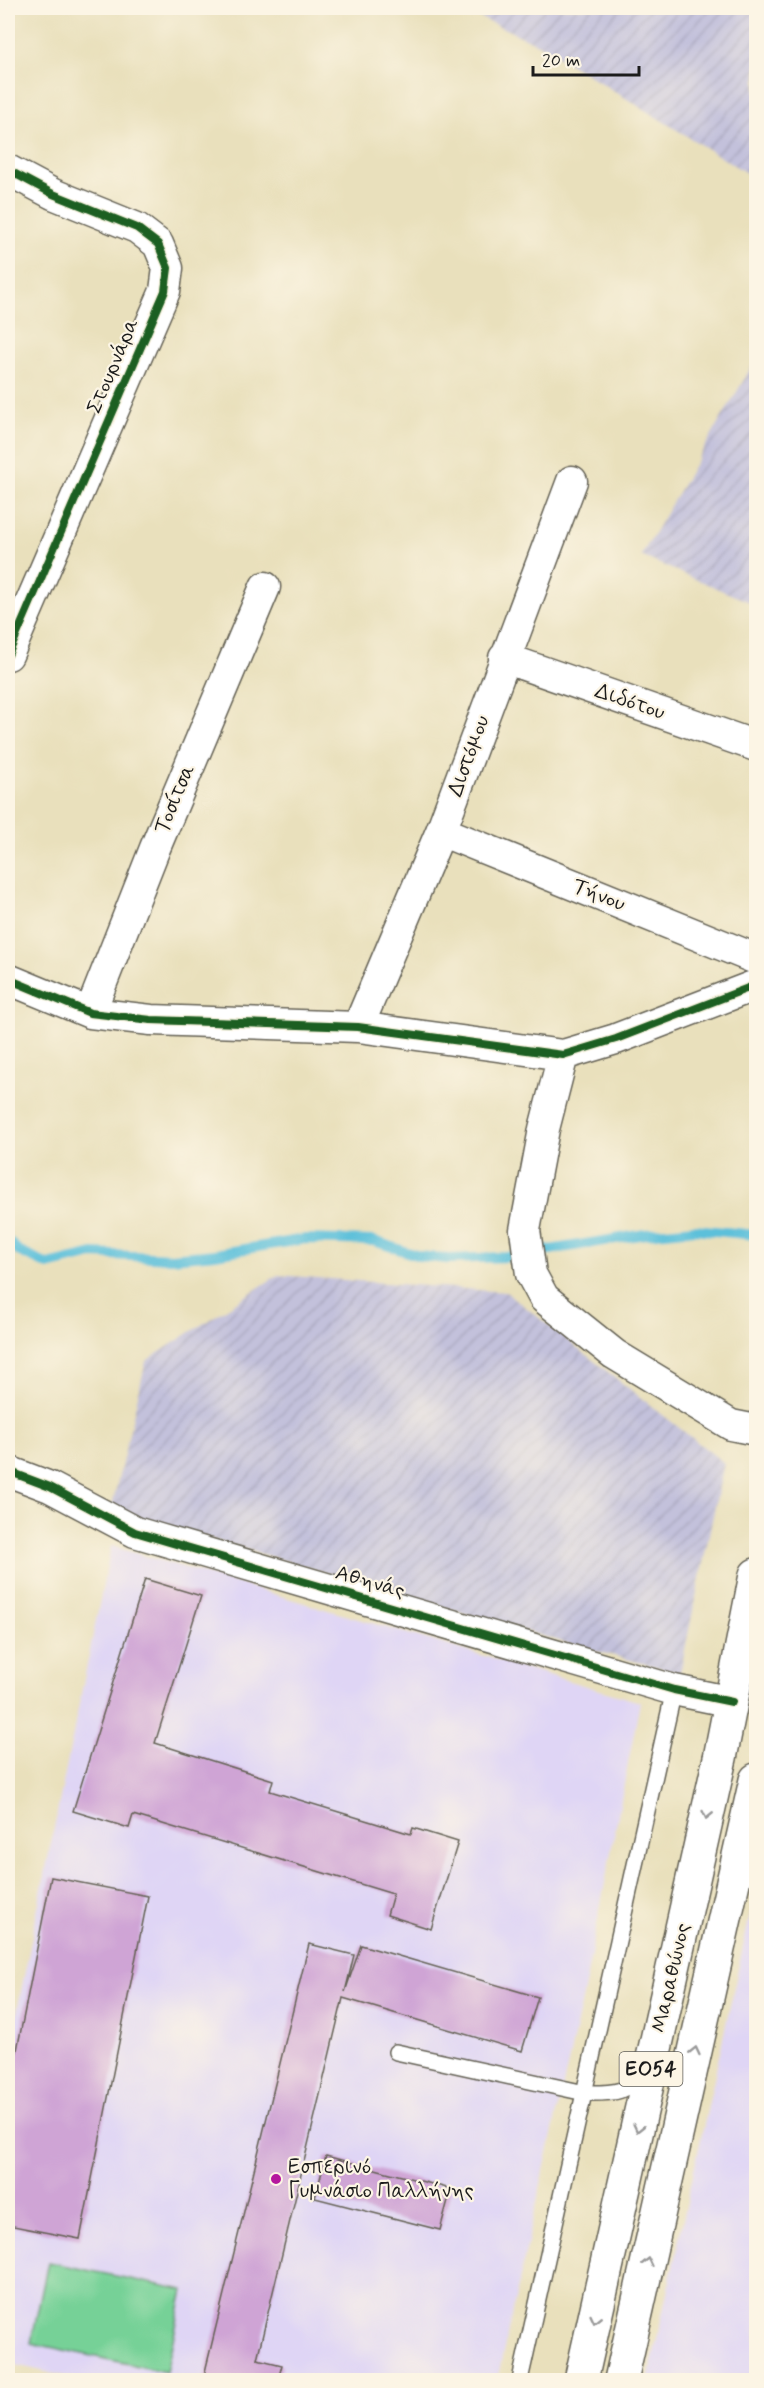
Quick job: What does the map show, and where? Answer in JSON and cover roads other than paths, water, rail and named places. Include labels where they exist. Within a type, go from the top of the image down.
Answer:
[{"type":"main road","name":"Μαραθώνος","points":[[581,2380],[732,1702],[756,1575]]},
{"type":"main road","name":"Μαραθώνος","points":[[621,2380],[756,1780]]},
{"type":"street","name":"Στουρνάρα","points":[[8,170],[53,194],[137,228],[158,244],[168,268],[165,291],[8,655]]},
{"type":"street","name":"Διστόμου","points":[[358,1027],[441,831],[572,481]]},
{"type":"street","name":"Τοσίτσα","points":[[90,1013],[155,848],[265,587]]},
{"type":"street","name":"Διδότου","points":[[504,658],[756,746]]},
{"type":"street","name":"Τήνου","points":[[441,831],[756,959]]},
{"type":"street","points":[[8,978],[90,1013],[151,1020],[358,1027],[563,1055],[655,1024],[756,985]]},
{"type":"street","points":[[563,1055],[544,1129],[525,1230],[531,1274],[544,1298],[614,1354],[731,1425],[756,1430]]},
{"type":"street","name":"Αθηνάς","points":[[8,1471],[50,1487],[135,1532],[674,1690],[732,1702]]},
{"type":"lane","points":[[520,2380],[674,1690]]},
{"type":"lane","points":[[396,2052],[585,2093],[616,2093],[638,2079],[655,2049]]},
{"type":"waterway","points":[[8,1241],[20,1252],[48,1265],[93,1254],[171,1258],[215,1254],[305,1239],[374,1241],[419,1256],[448,1259],[508,1257],[645,1234],[694,1229],[756,1235]]},
{"type":"place","name":"Εσπερινό Γυμνάσιο Παλλήνης","points":[[276,2179]]}]
